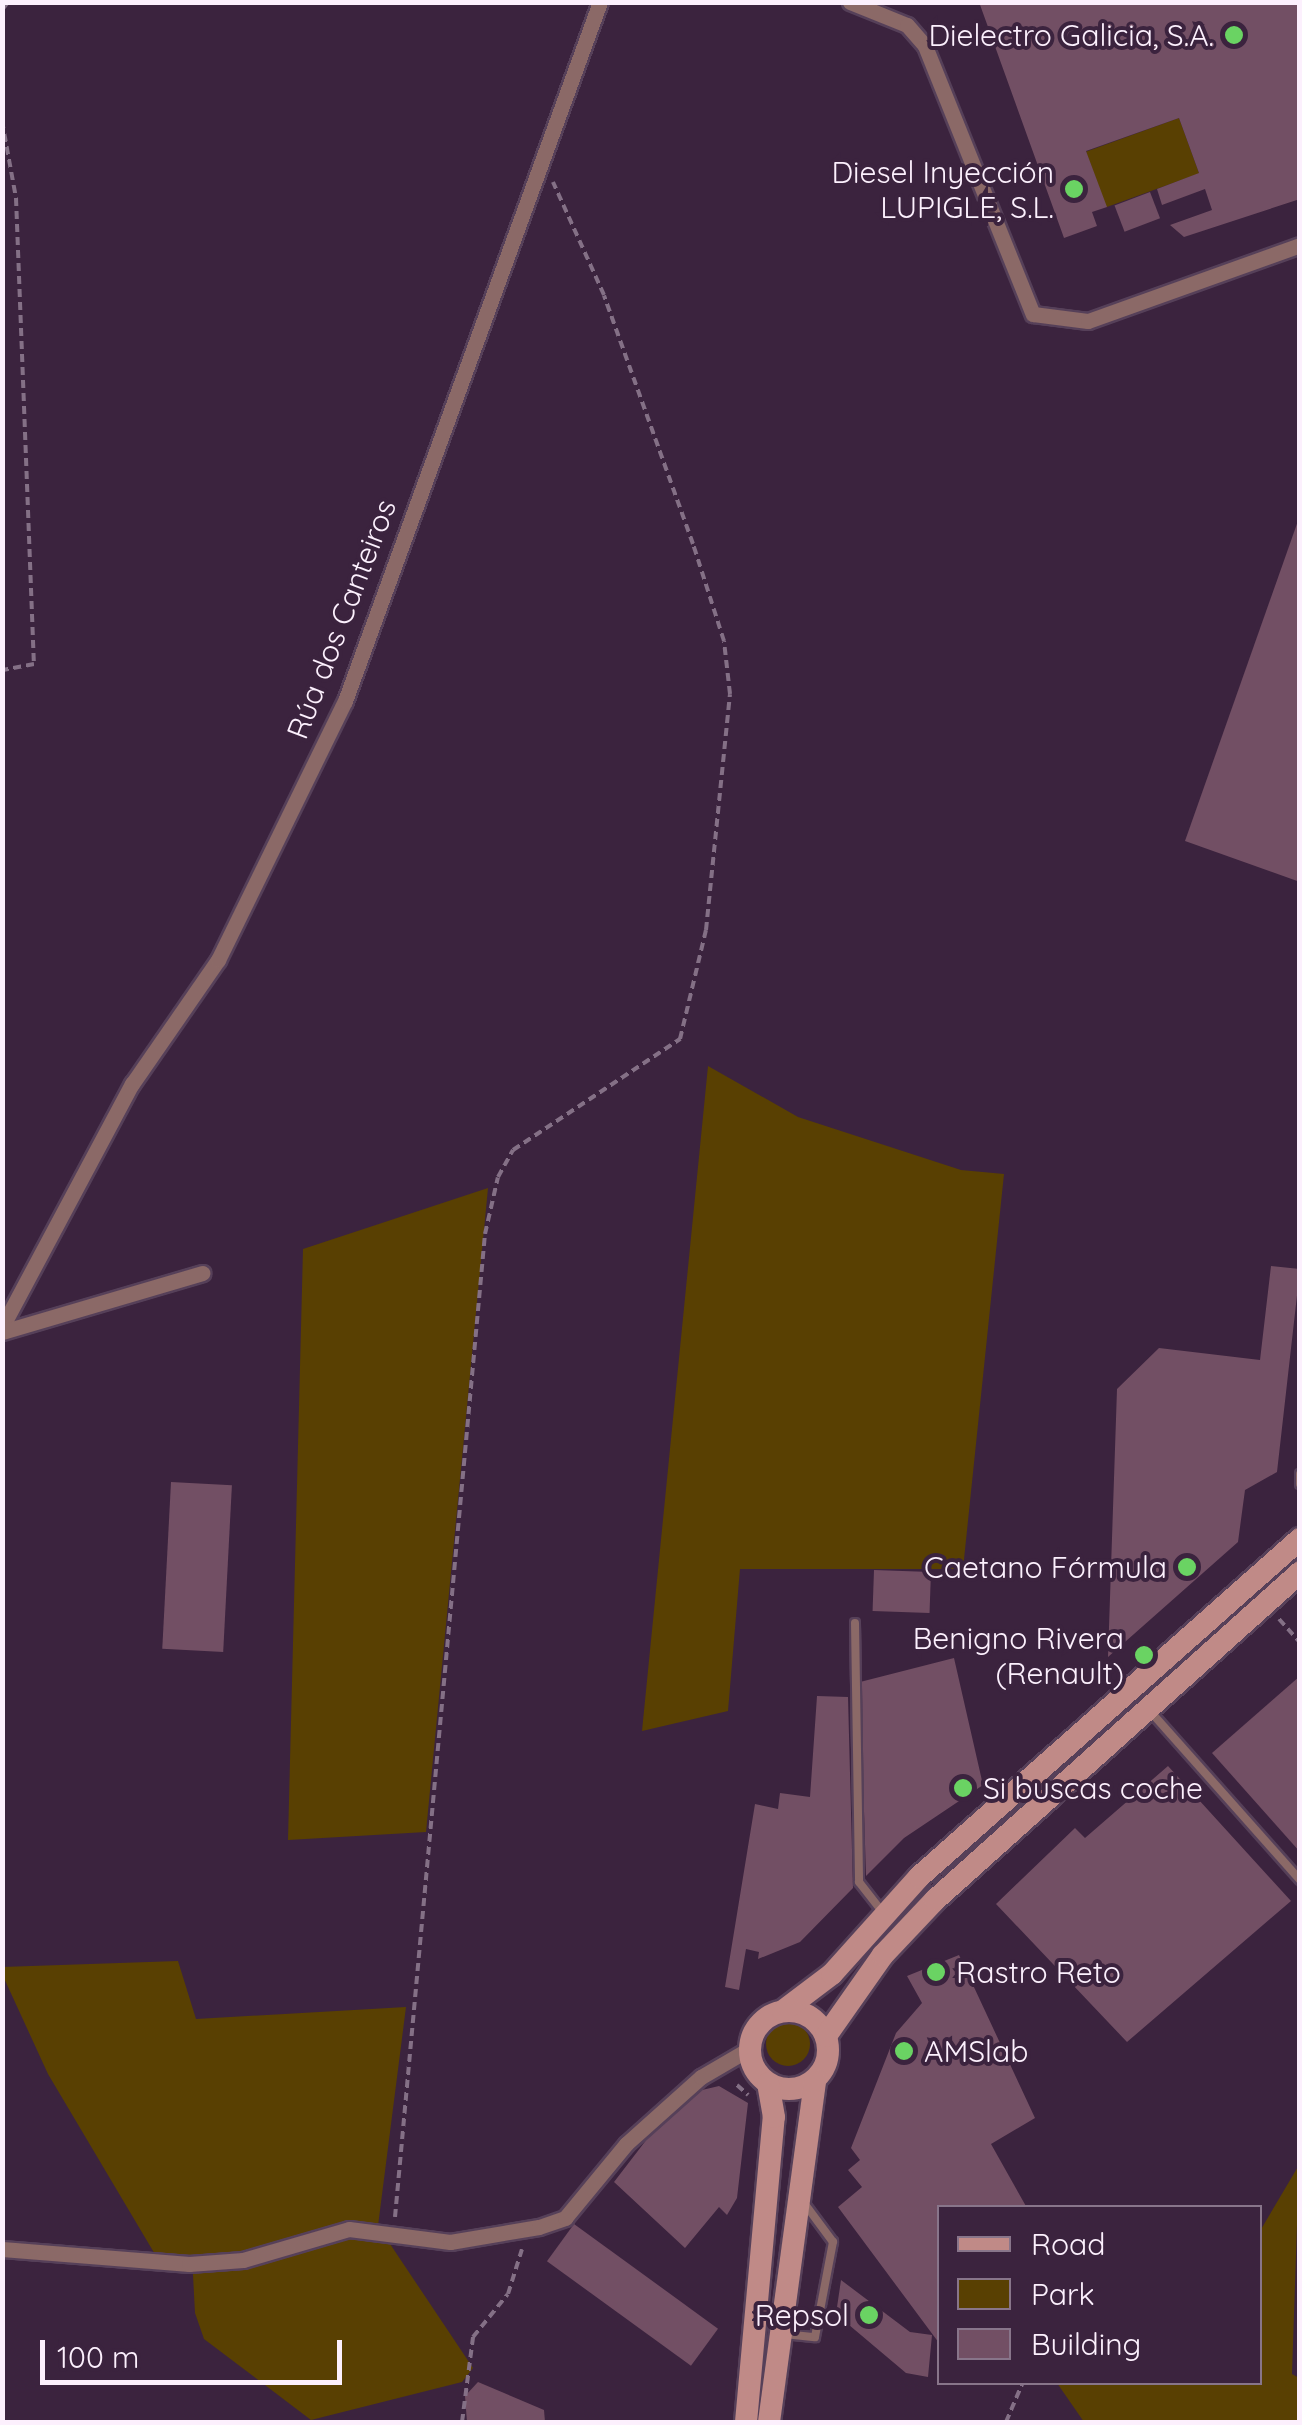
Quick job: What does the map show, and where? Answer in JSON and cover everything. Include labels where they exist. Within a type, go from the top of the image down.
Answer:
[{"type":"main road","points":[[746,2422],[774,2117],[768,2084],[749,2048],[759,2024],[832,1974],[919,1877],[1300,1540]]},
{"type":"main road","points":[[769,2422],[796,2193],[814,2080],[827,2060],[826,2036],[883,1955],[934,1900],[1300,1572]]},
{"type":"main road","points":[[783,2011],[804,2013],[826,2036]]},
{"type":"main road","points":[[768,2084],[792,2090],[814,2080]]},
{"type":"street","name":"Rúa dos Canteiros","points":[[2,1329],[132,1084],[218,960],[345,701],[545,164],[600,2]]},
{"type":"street","points":[[850,2],[907,24],[925,46],[1033,314],[1088,320],[1300,245]]},
{"type":"street","points":[[2,1329],[202,1273]]},
{"type":"street","points":[[2,2249],[190,2264],[242,2260],[348,2229],[450,2242],[526,2229],[565,2218],[626,2144],[702,2077],[749,2048]]},
{"type":"lane","points":[[1300,1474],[1300,1484]]},
{"type":"lane","points":[[855,1623],[858,1882],[885,1915]]},
{"type":"lane","points":[[1148,1708],[1300,1880]]},
{"type":"lane","points":[[780,2333],[815,2337],[833,2242],[796,2193]]},
{"type":"path","points":[[2,10],[8,2]]},
{"type":"path","points":[[2,121],[16,198],[34,664],[2,670]]},
{"type":"path","points":[[394,2234],[485,1234],[498,1177],[512,1150],[680,1039],[706,930],[730,694],[724,641],[693,544],[604,295],[545,164]]},
{"type":"path","points":[[1265,1603],[1300,1642]]},
{"type":"path","points":[[462,2422],[473,2337],[508,2294],[526,2229]]},
{"type":"path","points":[[1006,2422],[1022,2385]]},
{"type":"green space","points":[[1179,118],[1199,173],[1106,207],[1086,152]]},
{"type":"green space","points":[[708,1066],[798,1117],[961,1170],[1004,1174],[963,1569],[740,1569],[728,1711],[642,1731]]},
{"type":"green space","points":[[488,1188],[426,1832],[288,1840],[303,1249]]},
{"type":"green space","points":[[178,1961],[196,2019],[406,2007],[378,2226],[473,2368],[462,2382],[311,2420],[204,2339],[195,2313],[192,2256],[156,2256],[48,2074],[2,1967]]},
{"type":"green space","points":[[788,2022],[804,2028],[810,2044],[804,2060],[788,2066],[772,2060],[766,2044],[772,2028]]},
{"type":"green space","points":[[1299,2165],[1292,2374],[1299,2378],[1299,2422],[1084,2422],[1058,2385],[1262,2385],[1262,2228]]},
{"type":"building","points":[[979,2],[1300,2],[1300,199],[1184,237],[1170,225],[1212,210],[1205,189],[1162,205],[1157,189],[1199,173],[1179,118],[1086,151],[1107,207],[1092,212],[1097,226],[1064,238]]},
{"type":"building","points":[[1150,192],[1160,218],[1125,232],[1115,206]]},
{"type":"building","points":[[1300,518],[1300,882],[1185,841]]},
{"type":"building","points":[[1271,1266],[1300,1269],[1277,1472],[1245,1490],[1238,1542],[1108,1657],[1117,1389],[1159,1348],[1260,1360]]},
{"type":"building","points":[[171,1482],[232,1485],[223,1652],[162,1649]]},
{"type":"building","points":[[874,1570],[931,1572],[930,1613],[873,1611]]},
{"type":"building","points":[[954,1658],[983,1785],[904,1838],[866,1876],[860,1682]]},
{"type":"building","points":[[1300,1676],[1300,1852],[1212,1753]]},
{"type":"building","points":[[817,1696],[848,1697],[853,1888],[800,1942],[758,1959],[759,1952],[746,1949],[739,1990],[725,1987],[755,1804],[778,1809],[780,1793],[810,1797]]},
{"type":"building","points":[[1168,1766],[1291,1901],[1127,2042],[996,1904],[1075,1828],[1085,1838]]},
{"type":"building","points":[[959,1955],[1035,2118],[991,2144],[1025,2205],[937,2205],[937,2340],[838,2207],[862,2187],[848,2170],[860,2160],[851,2148],[896,2033],[922,2003],[907,1976]]},
{"type":"building","points":[[719,2086],[748,2103],[737,2198],[727,2215],[719,2207],[685,2248],[614,2182],[647,2139],[702,2090]]},
{"type":"building","points":[[574,2224],[718,2329],[691,2366],[547,2261]]},
{"type":"building","points":[[841,2280],[910,2332],[932,2335],[928,2377],[906,2373],[836,2314]]},
{"type":"building","points":[[478,2382],[544,2410],[545,2422],[467,2422],[465,2396]]},
{"type":"place","name":"Dielectro Galicia, S.A.","points":[[1234,35]]},
{"type":"place","name":"Diesel Inyección LUPIGLE, S.L.","points":[[1074,189]]},
{"type":"place","name":"Caetano Fórmula","points":[[1187,1567]]},
{"type":"place","name":"Benigno Rivera (Renault)","points":[[1144,1655]]},
{"type":"place","name":"Si buscas coche","points":[[963,1788]]},
{"type":"place","name":"Rastro Reto","points":[[936,1972]]},
{"type":"place","name":"AMSlab","points":[[904,2051]]},
{"type":"place","name":"Repsol","points":[[869,2315]]}]
